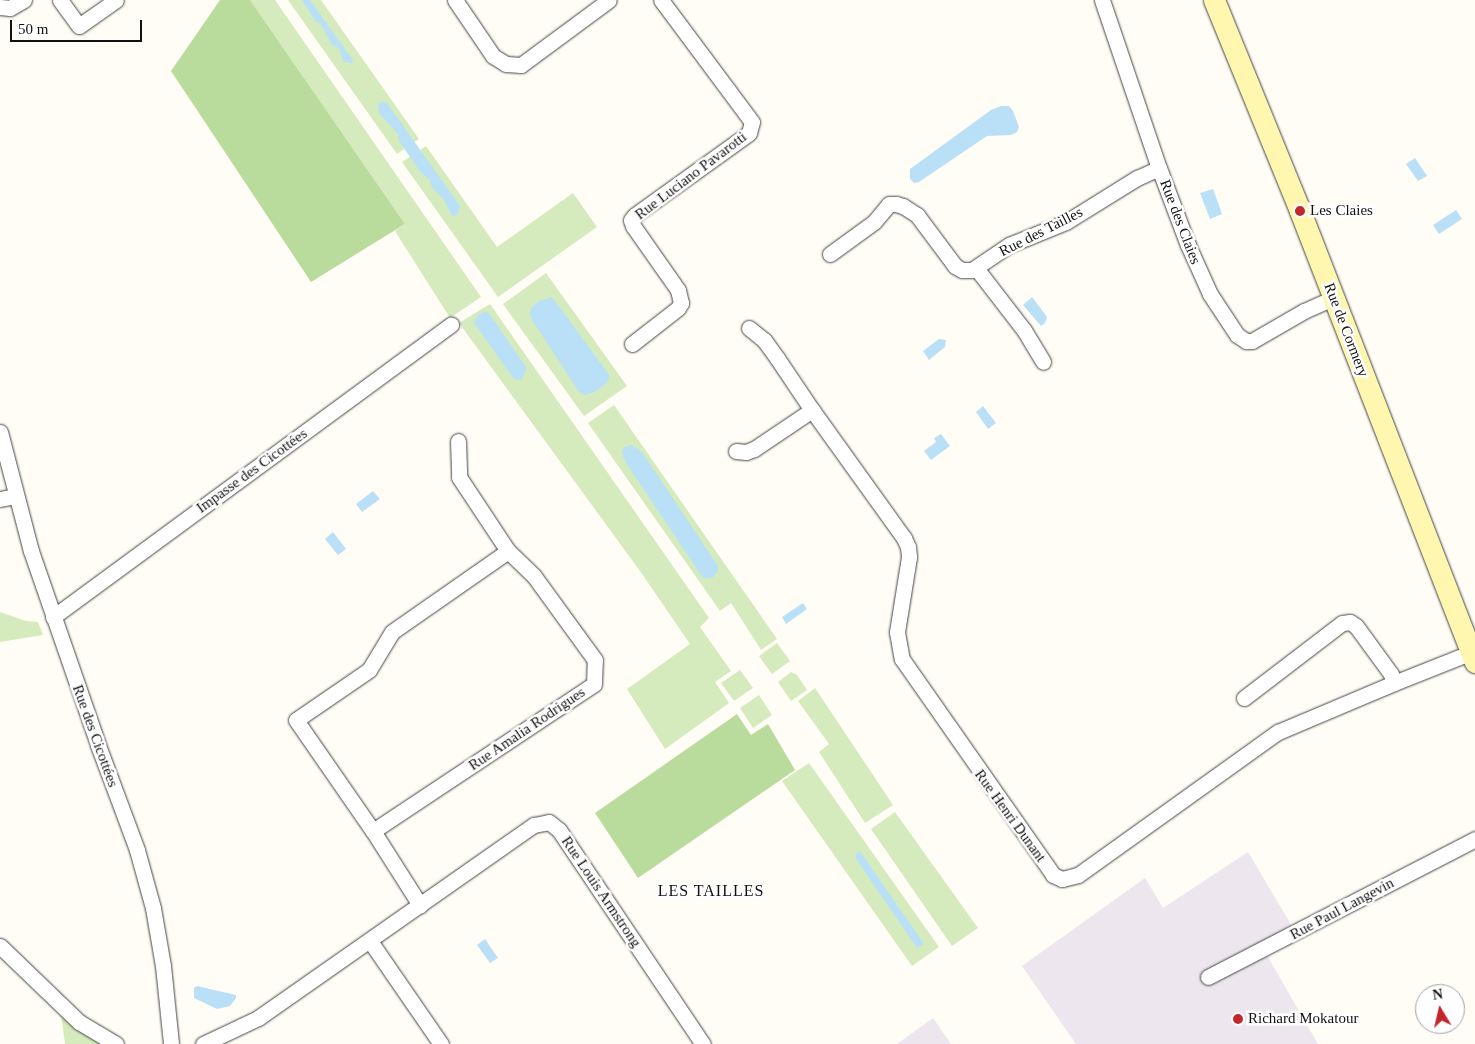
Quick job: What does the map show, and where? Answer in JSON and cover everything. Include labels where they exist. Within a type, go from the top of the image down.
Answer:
[{"type":"main road","name":"Rue de Cormery","points":[[1214,0],[1474,657]]},
{"type":"street","points":[[0,7],[10,8],[24,0]]},
{"type":"street","points":[[60,0],[79,26],[116,0]]},
{"type":"street","points":[[455,0],[493,56],[506,64],[522,65],[609,0]]},
{"type":"street","name":"Rue Luciano Pavarotti","points":[[632,344],[678,308],[681,303],[678,290],[633,226],[632,220],[635,215],[749,133],[752,122],[661,0]]},
{"type":"street","name":"Rue des Claies","points":[[1102,0],[1159,168],[1205,286],[1237,335],[1246,341],[1252,340],[1333,298]]},
{"type":"street","name":"Rue des Tailles","points":[[976,268],[1008,245],[1066,222],[1137,178],[1159,168]]},
{"type":"street","points":[[830,254],[874,222],[889,204],[903,206],[917,215],[955,266],[966,271],[976,268],[1024,330],[1043,362]]},
{"type":"street","name":"Impasse des Cicottées","points":[[53,617],[451,325]]},
{"type":"street","name":"Rue Henri Dunant","points":[[749,328],[764,340],[778,358],[908,547],[907,575],[898,632],[899,648],[906,667],[1053,875],[1062,879],[1078,875],[1278,732],[1394,683],[1474,657]]},
{"type":"street","points":[[736,451],[746,452],[754,449],[812,410]]},
{"type":"street","name":"Rue des Cicottées","points":[[0,432],[15,496],[53,617],[138,850],[161,957],[171,1044]]},
{"type":"street","name":"Rue Amalia Rodrigues","points":[[373,831],[594,684],[595,660],[534,576],[508,551],[459,478],[458,441]]},
{"type":"street","points":[[0,500],[15,496]]},
{"type":"street","points":[[420,905],[373,831],[296,720],[368,670],[392,632],[508,551]]},
{"type":"street","points":[[1244,698],[1342,624],[1350,622],[1374,649],[1391,674],[1394,683]]},
{"type":"street","name":"Rue Louis Armstrong","points":[[203,1044],[258,1018],[534,826],[550,822],[560,830],[703,1044]]},
{"type":"street","name":"Rue Paul Langevin","points":[[1208,977],[1475,839]]},
{"type":"street","points":[[370,941],[441,1044]]},
{"type":"street","points":[[0,946],[79,1022],[116,1044]]},
{"type":"shaded area","points":[[1248,852],[1296,933],[1264,950],[1318,1044],[1076,1044],[1022,966],[1145,878],[1163,908]]},
{"type":"shaded area","points":[[933,1018],[951,1044],[897,1044]]},
{"type":"green space","points":[[220,0],[250,0],[405,224],[311,282],[171,71]]},
{"type":"green space","points":[[250,0],[275,0],[481,297],[450,318],[395,231],[405,224]]},
{"type":"green space","points":[[288,0],[321,0],[419,139],[397,154]]},
{"type":"green space","points":[[426,146],[497,247],[573,193],[597,227],[498,297],[402,162]]},
{"type":"green space","points":[[546,273],[627,386],[584,416],[503,304]]},
{"type":"green space","points":[[490,304],[709,618],[700,627],[731,671],[715,682],[729,703],[665,749],[627,689],[690,644],[640,571],[459,323]]},
{"type":"green space","points":[[614,405],[777,639],[761,650],[731,603],[720,611],[588,423]]},
{"type":"green space","points":[[0,612],[26,621],[38,622],[43,635],[0,642]]},
{"type":"green space","points":[[777,643],[790,661],[772,674],[759,656]]},
{"type":"green space","points":[[740,670],[753,688],[734,701],[721,683]]},
{"type":"green space","points":[[791,672],[797,675],[807,690],[791,701],[778,682]]},
{"type":"green space","points":[[815,688],[893,805],[865,823],[819,752],[829,744],[798,701]]},
{"type":"green space","points":[[759,695],[772,715],[753,728],[740,708]]},
{"type":"green space","points":[[737,714],[751,735],[768,724],[795,770],[638,878],[595,813]]},
{"type":"green space","points":[[809,763],[939,947],[912,966],[782,781]]},
{"type":"green space","points":[[895,812],[978,928],[952,946],[871,829]]},
{"type":"green space","points":[[61,1015],[91,1038],[102,1044],[65,1044]]},
{"type":"water","points":[[302,0],[310,0],[353,60],[352,63],[344,62],[339,48],[332,45],[320,23],[315,21]]},
{"type":"water","points":[[381,102],[387,103],[460,206],[458,215],[452,216],[444,200],[431,186],[430,180],[421,173],[399,141],[398,134],[379,113],[378,104]]},
{"type":"water","points":[[1001,106],[1009,106],[1013,111],[1019,127],[1017,132],[1011,135],[987,136],[919,182],[914,183],[910,179],[910,169],[991,110]]},
{"type":"water","points":[[1415,158],[1427,176],[1418,181],[1406,164]]},
{"type":"water","points":[[1213,189],[1222,214],[1210,219],[1200,193]]},
{"type":"water","points":[[1456,210],[1462,219],[1439,234],[1433,225]]},
{"type":"water","points":[[552,297],[610,376],[607,383],[594,392],[585,395],[579,392],[532,320],[530,315],[531,308],[539,301]]},
{"type":"water","points":[[1032,297],[1047,317],[1045,323],[1041,326],[1023,305]]},
{"type":"water","points":[[488,312],[526,367],[521,380],[514,379],[474,323],[478,315]]},
{"type":"water","points":[[939,339],[946,340],[945,347],[929,360],[923,351]]},
{"type":"water","points":[[983,406],[996,423],[988,429],[976,412]]},
{"type":"water","points":[[941,434],[950,446],[931,460],[924,451],[936,442],[934,438]]},
{"type":"water","points":[[632,445],[642,452],[718,566],[718,571],[712,578],[703,578],[626,463],[622,452],[624,447]]},
{"type":"water","points":[[373,491],[380,499],[362,512],[356,504]]},
{"type":"water","points":[[333,532],[346,549],[338,555],[325,539]]},
{"type":"water","points":[[803,603],[807,609],[786,624],[782,617]]},
{"type":"water","points":[[860,851],[924,944],[917,948],[856,859],[855,855]]},
{"type":"water","points":[[485,939],[498,958],[490,963],[477,945]]},
{"type":"water","points":[[197,986],[236,995],[236,998],[230,1006],[217,1009],[194,998],[194,988]]},
{"type":"place","name":"Les Claies","points":[[1300,211]]},
{"type":"place","name":"Richard Mokatour","points":[[1238,1019]]},
{"type":"district","name":"LES TAILLES","points":[[711,891]]}]
